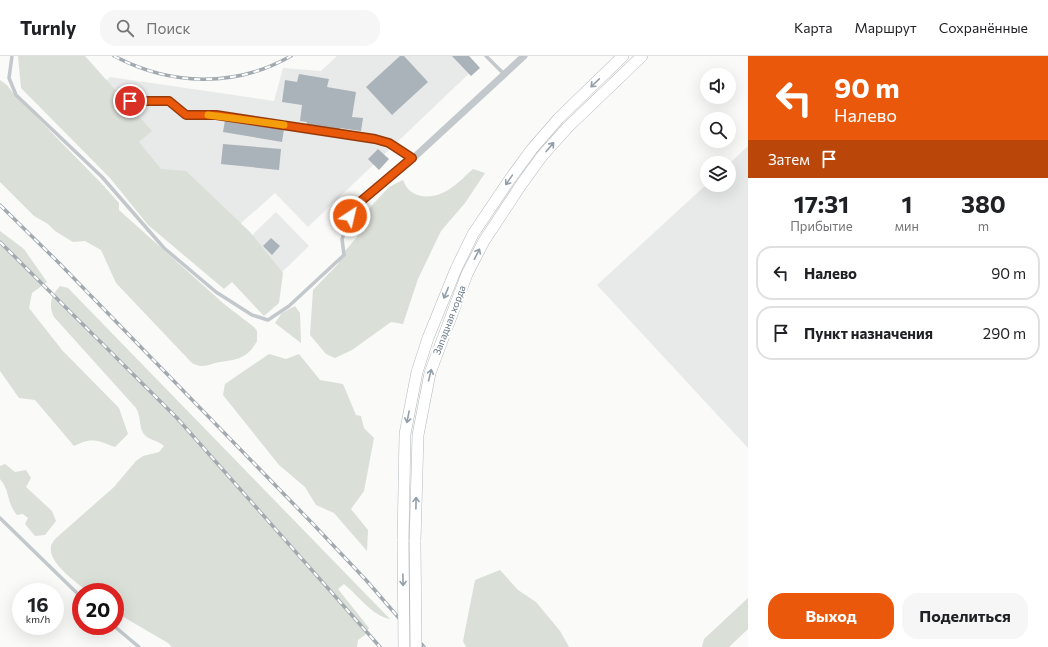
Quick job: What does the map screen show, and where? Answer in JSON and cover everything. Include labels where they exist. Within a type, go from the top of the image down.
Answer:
[{"type":"highway","name":"Западная хорда","points":[[404,647],[403,541],[405,434],[417,372],[428,338],[456,269],[473,234],[510,179],[532,149],[559,118],[623,56]]},
{"type":"highway","name":"Западная хорда","points":[[416,647],[415,542],[418,435],[430,373],[440,342],[467,274],[484,241],[520,185],[542,156],[568,126],[642,56]]},
{"type":"street","points":[[354,207],[412,158],[524,56]]},
{"type":"lane","points":[[12,56],[9,78],[16,94],[102,176],[164,248],[216,292],[252,315],[268,320],[289,306],[344,255],[342,239],[354,207]]},
{"type":"lane","points":[[486,56],[504,74]]},
{"type":"lane","points":[[118,100],[169,101],[186,115],[216,115],[375,139],[389,143],[412,158]]},
{"type":"lane","points":[[0,518],[72,588]]},
{"type":"lane","points":[[124,634],[139,647]]},
{"type":"shaded area","points":[[18,56],[85,56],[152,131],[139,142],[161,169],[186,171],[250,232],[283,273],[279,303],[264,316],[232,282],[224,289],[148,225],[110,178],[21,88]]},
{"type":"shaded area","points":[[337,56],[469,56],[478,65],[308,227],[275,193],[213,248],[93,94],[110,77],[274,101],[283,68],[321,71]]},
{"type":"shaded area","points":[[0,80],[7,85],[13,93],[101,183],[119,203],[119,210],[224,304],[254,327],[257,331],[257,341],[249,352],[234,360],[206,366],[198,366],[192,363],[116,283],[101,250],[85,241],[73,242],[55,231],[48,224],[34,216],[0,182]]},
{"type":"shaded area","points":[[748,146],[748,448],[597,285],[700,190],[700,192],[736,192],[736,157]]},
{"type":"shaded area","points":[[473,169],[485,173],[465,203],[441,231],[418,279],[403,324],[391,322],[352,350],[335,358],[326,354],[310,335],[313,290],[338,264],[345,251],[357,237],[363,215],[389,187],[403,180],[406,187],[417,195],[438,195],[451,188]]},
{"type":"shaded area","points":[[276,212],[309,246],[277,277],[244,243]]},
{"type":"shaded area","points":[[0,231],[24,249],[47,282],[32,293],[29,308],[62,350],[119,408],[128,434],[115,447],[94,440],[85,441],[74,446],[35,400],[19,398],[0,371]]},
{"type":"shaded area","points":[[60,286],[68,288],[390,619],[371,610],[344,584],[338,589],[369,628],[365,635],[358,640],[357,647],[172,647],[168,643],[124,617],[124,583],[77,583],[64,572],[58,566],[51,553],[51,546],[55,539],[114,487],[136,461],[143,456],[159,452],[164,446],[159,442],[150,439],[143,433],[136,408],[54,317],[51,308],[51,301],[54,293]]},
{"type":"shaded area","points":[[295,306],[300,313],[301,343],[275,323],[282,313]]},
{"type":"shaded area","points":[[269,354],[286,359],[299,354],[320,380],[343,384],[356,415],[361,416],[364,428],[374,438],[364,491],[351,509],[368,530],[367,551],[334,513],[316,505],[305,487],[279,465],[223,395],[225,384]]},
{"type":"shaded area","points":[[5,464],[15,472],[26,470],[31,478],[26,487],[52,511],[56,521],[45,535],[35,536],[25,524],[28,518],[23,514],[17,515],[11,505],[5,487],[0,479],[0,466]]},
{"type":"shaded area","points":[[500,570],[518,590],[536,602],[560,631],[569,647],[466,647],[463,641],[475,580]]},
{"type":"shaded area","points":[[748,598],[748,629],[729,647],[702,647],[704,639]]},
{"type":"building","points":[[400,56],[404,56],[428,82],[392,115],[366,87]]},
{"type":"building","points":[[452,56],[469,56],[480,68],[471,76]]},
{"type":"building","points":[[299,74],[329,79],[327,87],[356,92],[352,117],[363,118],[361,131],[340,128],[340,130],[306,125],[307,122],[300,121],[302,105],[282,102],[285,80],[297,82]]},
{"type":"building","points":[[225,120],[284,129],[282,142],[223,132]]},
{"type":"building","points":[[223,144],[281,149],[279,170],[221,164]]},
{"type":"building","points":[[378,149],[389,159],[379,170],[368,159]]},
{"type":"building","points":[[271,238],[280,246],[272,255],[263,246]]},
{"type":"railway","points":[[114,56],[136,66],[158,73],[180,78],[203,79],[225,78],[248,74],[291,56]]},
{"type":"railway","points":[[0,205],[59,263],[313,524],[366,580],[424,647]]},
{"type":"railway","points":[[0,242],[177,418],[380,647]]},
{"type":"slow traffic","points":[[208,115],[284,125]]},
{"type":"route","points":[[130,101],[169,101],[186,115],[216,115],[375,139],[389,143],[412,158],[354,207],[350,216]]}]
